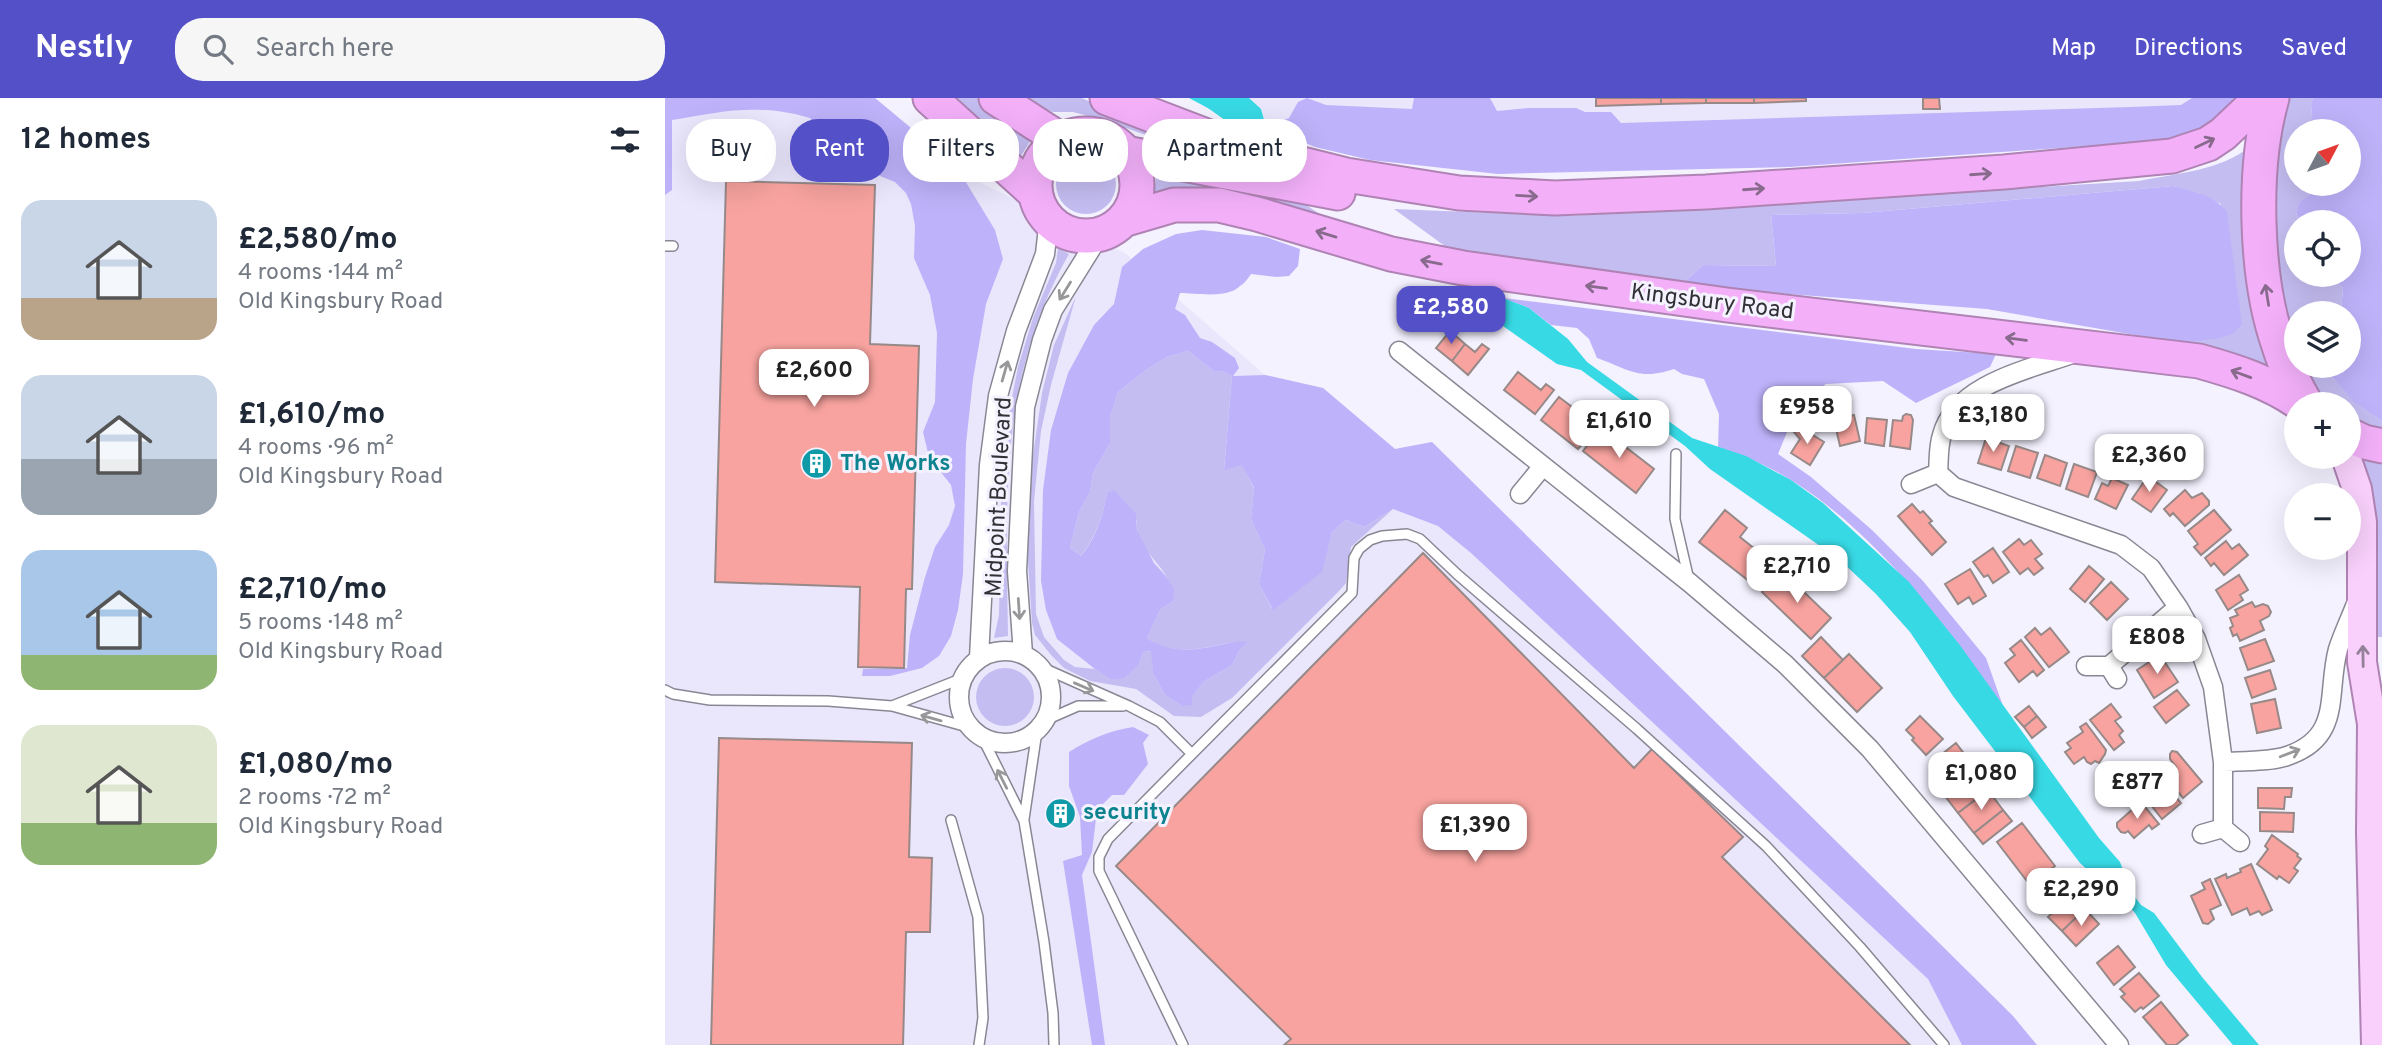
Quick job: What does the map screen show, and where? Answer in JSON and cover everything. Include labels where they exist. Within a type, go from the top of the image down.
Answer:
[{"type":"highway","points":[[930,98],[1067,232],[1090,235],[1112,226],[1131,208],[1136,194],[1135,172],[1128,159]]},
{"type":"highway","points":[[996,98],[1033,122]]},
{"type":"highway","points":[[1107,98],[1198,133],[1266,155],[1346,175],[1459,193],[1555,198],[1681,194],[1991,173],[2172,156],[2207,144],[2223,134],[2261,98]]},
{"type":"highway","points":[[2272,98],[2259,183],[2265,284],[2279,347],[2299,392]]},
{"type":"highway","points":[[1128,154],[1298,187],[1376,198],[1419,199],[1459,193]]},
{"type":"highway","points":[[1036,182],[1042,206]]},
{"type":"highway","name":"Kingsbury Road","points":[[1112,226],[1174,205],[1219,205],[1391,254],[1463,268],[1727,305],[2199,361],[2235,371],[2284,393]]},
{"type":"highway","points":[[2361,441],[2382,446]]},
{"type":"main road","points":[[2350,469],[2357,489],[2362,522],[2363,662],[2372,724],[2371,833],[2376,1045]]},
{"type":"main road","points":[[2372,724],[2382,684]]},
{"type":"street","name":"Midpoint Boulevard","points":[[979,658],[989,465],[997,396],[1016,331],[1045,254],[1042,206]]},
{"type":"street","name":"Midpoint Boulevard","points":[[1023,654],[1017,571],[1025,407],[1042,340],[1053,310],[1112,226]]},
{"type":"street","points":[[1938,473],[1942,434],[1961,403],[1979,389],[2090,348]]},
{"type":"street","points":[[1399,351],[1690,583],[1785,664],[1870,749],[2119,1045]]},
{"type":"street","points":[[1520,494],[1543,466]]},
{"type":"street","points":[[1911,484],[1938,473]]},
{"type":"street","points":[[1938,473],[1954,487],[2121,545],[2151,568],[2196,639],[2213,687],[2223,762],[2223,828]]},
{"type":"street","points":[[2223,762],[2286,757],[2315,742],[2324,727],[2330,707],[2338,649],[2363,587]]},
{"type":"street","points":[[2086,666],[2113,673],[2178,607]]},
{"type":"street","points":[[993,652],[1023,654],[1041,667],[1048,679],[1051,707],[1041,725],[1018,742],[994,742],[976,733],[963,717],[959,691],[969,667],[979,658],[993,652]]},
{"type":"street","points":[[2202,834],[2223,828]]},
{"type":"street","points":[[2223,828],[2240,842]]},
{"type":"lane","points":[[1675,454],[1675,519],[1690,583]]},
{"type":"lane","points":[[1182,1045],[1099,871],[1098,857],[1108,839],[1352,593],[1354,558],[1359,549],[1370,540],[1382,536],[1407,534],[1420,539],[1766,846],[1860,947],[1944,1045]]},
{"type":"lane","points":[[1041,667],[1160,722],[1192,754]]},
{"type":"lane","points":[[892,706],[963,678]]},
{"type":"lane","points":[[665,690],[673,694],[710,700],[828,701],[892,706],[976,733],[1024,821],[1044,942],[1054,1045]]},
{"type":"lane","points":[[1024,821],[1041,725],[1078,706],[1129,706]]},
{"type":"lane","points":[[951,820],[978,917],[983,1018],[979,1045]]},
{"type":"shaded area","points":[[665,98],[875,98],[903,121],[903,182],[979,182],[1125,253],[1265,375],[1323,388],[1395,449],[1432,442],[2013,1016],[2024,1045],[665,1045]]},
{"type":"shaded area","points":[[665,98],[875,98],[903,121],[903,182],[966,182],[995,230],[1003,259],[986,304],[973,379],[966,444],[963,574],[958,610],[951,636],[939,656],[922,668],[890,676],[862,676],[863,669],[907,668],[910,635],[925,577],[935,547],[949,525],[955,506],[951,485],[929,457],[923,432],[935,402],[937,333],[930,295],[914,258],[915,226],[911,204],[906,193],[889,180],[889,119],[811,119],[791,113],[741,110],[672,120],[672,190],[665,195]]},
{"type":"shaded area","points":[[949,98],[978,98],[1003,119],[973,119]]},
{"type":"shaded area","points":[[1018,98],[1082,98],[1142,125],[1142,134],[1128,129],[1128,119],[1099,119],[1073,112],[1053,112]]},
{"type":"shaded area","points":[[1249,98],[2204,98],[2179,110],[1454,145],[1307,131],[1307,119],[1264,119],[1261,109]]},
{"type":"shaded area","points":[[1307,98],[1326,105],[1412,109],[1414,98],[1490,98],[1497,111],[1576,108],[1585,112],[1611,112],[1621,123],[2181,105],[2192,98],[2237,98],[2213,123],[2174,140],[1789,167],[1498,174],[1370,160],[1315,147],[1307,144],[1307,119],[1286,119],[1298,102]]},
{"type":"shaded area","points":[[2288,98],[2313,98],[2312,119],[2284,119],[2284,196],[2308,196],[2299,202],[2297,210],[2284,210],[2284,287],[2342,287],[2342,301],[2284,301],[2284,308],[2274,249],[2276,145]]},
{"type":"shaded area","points":[[2313,98],[2382,98],[2382,421],[2361,407],[2361,392],[2346,392],[2334,378],[2361,378],[2361,301],[2342,301],[2342,287],[2361,287],[2361,210],[2297,210],[2299,202],[2308,196],[2361,196],[2361,119],[2312,119]]},
{"type":"shaded area","points":[[1019,129],[1033,137],[1019,159]]},
{"type":"shaded area","points":[[2251,146],[2278,375],[2180,343],[2221,204],[2198,193],[2173,186],[1862,213],[1771,215],[1776,266],[1703,265],[1680,286],[1453,252],[1394,209],[1569,216],[2139,181],[2212,166]]},
{"type":"shaded area","points":[[1056,182],[1116,182],[1111,201],[1103,209],[1086,214],[1069,209],[1061,201],[1056,184]]},
{"type":"shaded area","points":[[1156,182],[1215,182],[1294,197],[1347,232],[1203,190],[1154,193]]},
{"type":"shaded area","points":[[2173,186],[2210,198],[2227,212],[2242,325],[2232,334],[2180,343],[1987,309],[1680,286],[1703,265],[1776,266],[1771,215],[1862,213]]},
{"type":"shaded area","points":[[1202,230],[1266,237],[1300,249],[1298,266],[1289,276],[1251,274],[1242,285],[1228,293],[1180,293],[1175,309],[1185,315],[1200,338],[1212,342],[1235,358],[1239,368],[1233,376],[1265,375],[1323,388],[1395,449],[1432,442],[2013,1016],[2037,1045],[1962,1045],[1928,979],[1471,553],[1438,526],[1393,509],[1364,527],[1346,520],[1332,532],[1322,572],[1273,610],[1259,584],[1265,550],[1251,519],[1254,488],[1242,465],[1224,470],[1232,376],[1223,371],[1215,372],[1188,351],[1167,357],[1118,392],[1110,417],[1110,443],[1093,473],[1090,492],[1079,512],[1070,548],[1081,556],[1098,526],[1107,493],[1114,490],[1136,514],[1137,530],[1154,563],[1174,589],[1173,601],[1160,610],[1147,638],[1163,646],[1179,649],[1248,642],[1239,651],[1232,665],[1203,682],[1192,696],[1192,705],[1182,706],[1165,695],[1153,673],[1151,651],[1143,652],[1139,664],[1124,678],[1112,680],[1057,639],[1046,610],[1041,581],[1043,490],[1051,430],[1068,373],[1094,325],[1114,304],[1122,267],[1143,249],[1176,234]]},
{"type":"shaded area","points":[[1058,249],[1069,254],[1046,300],[1018,393],[1008,487],[1008,636],[994,638],[999,615],[1001,503],[1008,418],[1018,367],[1033,318],[1056,263]]},
{"type":"shaded area","points":[[1076,296],[1041,431],[1034,501],[1036,614],[1044,637],[1064,660],[1075,667],[1095,669],[1113,680],[1139,664],[1143,652],[1152,651],[1153,673],[1165,695],[1182,706],[1203,682],[1232,665],[1239,651],[1247,643],[1234,642],[1196,649],[1179,649],[1162,646],[1147,638],[1160,610],[1173,601],[1170,587],[1165,574],[1142,543],[1137,521],[1107,493],[1098,526],[1086,549],[1081,556],[1070,548],[1079,512],[1090,492],[1093,473],[1110,443],[1110,417],[1118,392],[1167,357],[1188,351],[1215,372],[1223,371],[1232,376],[1224,469],[1242,464],[1254,489],[1251,519],[1265,550],[1259,584],[1272,609],[1321,572],[1332,532],[1346,520],[1364,527],[1393,509],[1351,547],[1346,583],[1339,591],[1232,698],[1201,717],[1174,716],[1136,689],[1090,681],[1064,668],[1035,635],[1028,562],[1028,490],[1042,393],[1054,345]]},
{"type":"shaded area","points":[[1503,298],[1916,349],[1996,354],[1990,367],[1916,403],[1883,381],[1826,384],[1799,403],[1778,454],[1811,477],[1872,530],[1923,581],[1986,658],[2003,706],[1914,590],[1843,518],[1803,488],[1762,464],[1718,448],[1719,414],[1704,379],[1682,374],[1674,369],[1642,374],[1597,358],[1589,339],[1577,328],[1551,325],[1529,308]]},
{"type":"shaded area","points":[[2308,378],[2335,378],[2347,392],[2318,392]]},
{"type":"shaded area","points":[[2361,406],[2382,421],[2382,436],[2361,425]]},
{"type":"shaded area","points":[[2361,455],[2382,463],[2382,637],[2376,637],[2376,551]]},
{"type":"shaded area","points":[[1005,668],[1016,670],[1029,681],[1034,697],[1032,708],[1021,721],[1005,726],[994,724],[981,713],[976,697],[978,686],[989,673]]},
{"type":"shaded area","points":[[1133,727],[1149,735],[1143,743],[1148,764],[1124,795],[1112,795],[1097,810],[1092,852],[1082,875],[1105,1045],[1092,1045],[1063,861],[1082,855],[1080,817],[1069,786],[1069,752],[1099,736]]},
{"type":"water","points":[[1189,98],[1249,98],[1261,109],[1264,119],[1236,119],[1221,115]]},
{"type":"water","points":[[1459,292],[1503,298],[1529,308],[1568,339],[1587,362],[1692,438],[1746,456],[1791,480],[1823,503],[1909,582],[1959,644],[2099,838],[2120,862],[2132,893],[2141,905],[2154,913],[2202,977],[2259,1045],[2233,1045],[2166,965],[2135,913],[2117,892],[2080,863],[1953,696],[1910,632],[1876,594],[1840,560],[1710,469],[1685,446],[1581,370],[1557,364],[1466,300]]},
{"type":"building","points":[[1596,98],[1661,98],[1661,104],[1596,106]]},
{"type":"building","points":[[1661,98],[1706,98],[1706,103],[1661,104]]},
{"type":"building","points":[[1706,98],[1754,98],[1754,103],[1706,103]]},
{"type":"building","points":[[1754,98],[1806,98],[1806,101],[1754,103]]},
{"type":"building","points":[[1923,98],[1939,98],[1940,109],[1923,109]]},
{"type":"building","name":"The Works","points":[[726,182],[875,185],[870,344],[919,346],[912,589],[906,589],[904,668],[858,667],[860,587],[715,582]]},
{"type":"building","points":[[1450,331],[1465,344],[1452,361],[1436,348]]},
{"type":"building","points":[[1465,344],[1475,352],[1482,344],[1489,349],[1468,375],[1452,361]]},
{"type":"building","points":[[1518,372],[1541,390],[1546,384],[1554,390],[1535,414],[1504,390]]},
{"type":"building","points":[[1559,397],[1597,426],[1578,449],[1541,420]]},
{"type":"building","points":[[1906,414],[1911,415],[1913,420],[1910,449],[1890,446],[1893,420],[1902,421]]},
{"type":"building","points":[[1854,415],[1860,441],[1840,446],[1834,420]]},
{"type":"building","points":[[1867,418],[1887,420],[1884,446],[1865,443]]},
{"type":"building","points":[[1796,427],[1824,442],[1810,465],[1791,453],[1800,439],[1794,432]]},
{"type":"building","points":[[1601,428],[1654,469],[1636,493],[1583,451]]},
{"type":"building","points":[[1986,438],[2009,446],[2001,470],[1978,463]]},
{"type":"building","points":[[2016,446],[2038,453],[2030,478],[2008,471]]},
{"type":"building","points":[[2045,455],[2067,463],[2060,486],[2037,478]]},
{"type":"building","points":[[2074,464],[2097,472],[2088,497],[2066,489]]},
{"type":"building","points":[[2148,476],[2167,490],[2151,512],[2132,499]]},
{"type":"building","points":[[2112,478],[2128,485],[2116,509],[2095,499],[2102,483],[2108,486]]},
{"type":"building","points":[[2185,490],[2192,498],[2202,493],[2209,505],[2185,526],[2173,513],[2170,516],[2164,509]]},
{"type":"building","points":[[1912,504],[1932,521],[1929,523],[1946,542],[1932,555],[1898,516]]},
{"type":"building","points":[[1725,510],[1747,528],[1740,537],[1776,566],[1758,588],[1699,542]]},
{"type":"building","points":[[2214,510],[2231,530],[2201,555],[2194,547],[2198,544],[2188,531]]},
{"type":"building","points":[[2019,539],[2024,545],[2031,540],[2042,554],[2035,559],[2043,568],[2034,575],[2028,568],[2020,574],[2003,552]]},
{"type":"building","points":[[2226,541],[2232,549],[2239,544],[2248,555],[2224,575],[2214,563],[2211,566],[2205,558]]},
{"type":"building","points":[[1993,548],[2009,572],[1993,583],[1988,575],[1984,577],[1973,562]]},
{"type":"building","points":[[1423,553],[1634,768],[1652,749],[1743,837],[1722,857],[1910,1045],[1284,1045],[1291,1039],[1116,866]]},
{"type":"building","points":[[2089,566],[2104,579],[2085,602],[2070,589]]},
{"type":"building","points":[[1970,569],[1986,596],[1973,604],[1969,597],[1958,604],[1945,584]]},
{"type":"building","points":[[1782,571],[1831,618],[1811,639],[1762,592]]},
{"type":"building","points":[[2239,575],[2248,590],[2240,595],[2243,600],[2228,610],[2216,590]]},
{"type":"building","points":[[2111,582],[2128,599],[2107,620],[2090,603]]},
{"type":"building","points":[[2252,602],[2255,607],[2263,604],[2268,606],[2271,612],[2260,621],[2264,630],[2240,641],[2237,634],[2233,636],[2230,618],[2238,615],[2235,610]]},
{"type":"building","points":[[2035,628],[2041,635],[2050,628],[2069,652],[2049,667],[2025,637]]},
{"type":"building","points":[[1821,637],[1843,660],[1824,678],[1802,656]]},
{"type":"building","points":[[2265,639],[2274,661],[2248,670],[2240,648]]},
{"type":"building","points":[[2021,640],[2044,670],[2037,676],[2033,671],[2019,682],[2005,663],[2015,655],[2010,649]]},
{"type":"building","points":[[1849,654],[1882,688],[1857,712],[1824,678]]},
{"type":"building","points":[[2160,655],[2178,682],[2154,698],[2137,670]]},
{"type":"building","points":[[2270,670],[2276,689],[2252,698],[2245,678]]},
{"type":"building","points":[[2177,690],[2189,705],[2166,723],[2154,707]]},
{"type":"building","points":[[2275,699],[2281,728],[2257,733],[2251,704]]},
{"type":"building","points":[[2111,704],[2121,717],[2115,721],[2123,731],[2119,735],[2124,742],[2114,750],[2090,720]]},
{"type":"building","points":[[2029,706],[2037,716],[2024,727],[2015,717]]},
{"type":"building","points":[[1920,716],[1943,739],[1926,755],[1906,730]]},
{"type":"building","points":[[2037,716],[2046,727],[2032,738],[2024,727]]},
{"type":"building","points":[[2086,723],[2106,750],[2105,754],[2099,763],[2095,761],[2091,764],[2084,757],[2074,764],[2065,752],[2071,748],[2067,743],[2083,732],[2080,727]]},
{"type":"building","points":[[719,738],[912,743],[909,857],[932,858],[930,932],[906,932],[903,1045],[711,1045]]},
{"type":"building","points":[[1956,743],[1969,760],[1976,758],[1979,761],[1972,769],[1988,790],[1958,813],[1945,796],[1957,786],[1936,759]]},
{"type":"building","points":[[2172,751],[2177,752],[2202,782],[2183,798],[2165,776],[2176,767],[2170,759]]},
{"type":"building","points":[[2158,779],[2162,780],[2181,803],[2162,819],[2144,796],[2155,787]]},
{"type":"building","points":[[2258,788],[2292,788],[2291,797],[2285,797],[2284,809],[2258,808]]},
{"type":"building","points":[[1988,790],[2003,810],[1974,833],[1958,813]]},
{"type":"building","points":[[2141,802],[2159,824],[2152,829],[2149,825],[2134,838],[2128,831],[2121,832],[2117,823]]},
{"type":"building","name":"security","points":[[1067,803],[1071,820],[1054,824],[1050,807]]},
{"type":"building","points":[[2003,810],[2012,821],[1983,844],[1974,833]]},
{"type":"building","points":[[2260,812],[2294,813],[2293,832],[2260,831]]},
{"type":"building","points":[[2022,823],[2055,866],[2030,885],[1997,842]]},
{"type":"building","points":[[2272,835],[2301,859],[2294,868],[2298,871],[2289,883],[2279,876],[2277,879],[2257,864],[2268,849],[2265,846]]},
{"type":"building","points":[[2251,864],[2272,910],[2262,915],[2259,911],[2250,915],[2247,908],[2232,915],[2215,879],[2226,874],[2227,878]]},
{"type":"building","points":[[2210,879],[2221,905],[2210,910],[2214,919],[2208,924],[2203,923],[2191,896],[2205,889],[2202,883]]},
{"type":"building","points":[[2071,895],[2085,909],[2062,931],[2048,917]]},
{"type":"building","points":[[2085,909],[2099,924],[2076,946],[2062,931]]},
{"type":"building","points":[[2118,946],[2135,967],[2114,985],[2097,963]]},
{"type":"building","points":[[2139,973],[2159,996],[2135,1012],[2121,997],[2125,994],[2120,989]]},
{"type":"building","points":[[2161,1002],[2188,1035],[2176,1045],[2167,1045],[2143,1017]]},
{"type":"waterway","points":[[1212,98],[1241,119]]},
{"type":"place","name":"The Works","points":[[817,464]]},
{"type":"place","name":"security","points":[[1060,813]]}]
